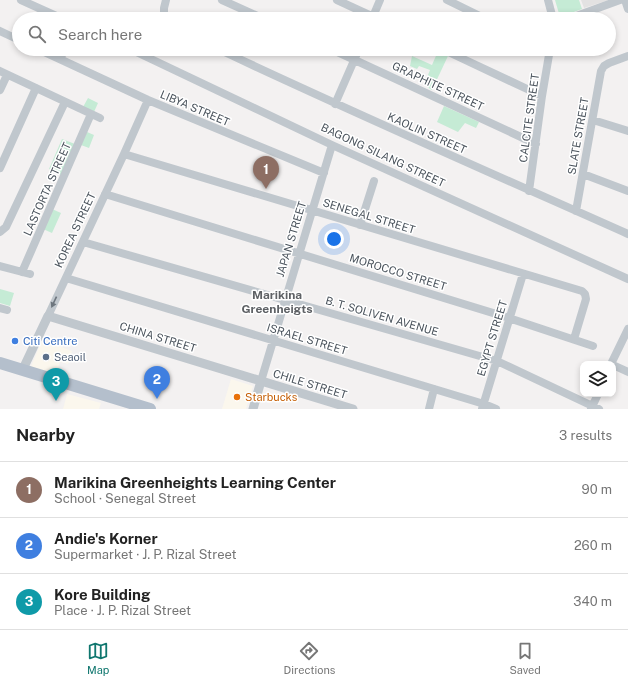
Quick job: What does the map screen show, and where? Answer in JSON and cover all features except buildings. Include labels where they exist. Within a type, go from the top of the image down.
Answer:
[{"type":"main road","points":[[0,363],[150,409]]},
{"type":"street","points":[[21,0],[48,12]]},
{"type":"street","points":[[164,12],[166,0]]},
{"type":"street","points":[[222,0],[249,12]]},
{"type":"street","points":[[337,0],[362,12]]},
{"type":"street","points":[[376,12],[380,0]]},
{"type":"street","points":[[447,0],[472,12]]},
{"type":"street","points":[[548,0],[551,12]]},
{"type":"street","points":[[587,12],[620,0]]},
{"type":"street","points":[[625,0],[628,9]]},
{"type":"street","points":[[0,31],[12,37]]},
{"type":"street","name":"LIBYA STREET","points":[[53,56],[148,100],[324,173]]},
{"type":"street","name":"BAGONG SILANG STREET","points":[[145,56],[332,144],[628,279]]},
{"type":"street","name":"KAOLIN STREET","points":[[233,56],[335,104],[628,234]]},
{"type":"street","name":"GRAPHITE STREET","points":[[347,56],[536,144]]},
{"type":"street","points":[[335,104],[356,56]]},
{"type":"street","points":[[457,56],[542,96]]},
{"type":"street","name":"CALCITE STREET","points":[[529,191],[549,56]]},
{"type":"street","name":"SLATE STREET","points":[[576,211],[601,71],[604,66],[609,63],[628,56]]},
{"type":"street","points":[[0,90],[4,73],[100,118]]},
{"type":"street","points":[[0,168],[36,88]]},
{"type":"street","name":"KOREA STREET","points":[[23,369],[148,100]]},
{"type":"street","points":[[0,232],[6,227],[65,102]]},
{"type":"street","name":"LASTORTA STREET","points":[[0,266],[26,273],[91,114]]},
{"type":"street","points":[[593,120],[628,131]]},
{"type":"street","name":"JAPAN STREET","points":[[253,409],[332,144]]},
{"type":"street","name":"SENEGAL STREET","points":[[124,154],[582,291],[585,294],[586,299],[574,339]]},
{"type":"street","points":[[583,174],[628,191]]},
{"type":"street","points":[[360,225],[374,181]]},
{"type":"street","name":"MOROCCO STREET","points":[[105,194],[509,318],[593,346]]},
{"type":"street","name":"B. T. SOLIVEN AVENUE","points":[[83,242],[497,361],[594,408]]},
{"type":"street","name":"EGYPT STREET","points":[[483,406],[523,274]]},
{"type":"street","name":"ISRAEL STREET","points":[[66,278],[496,409]]},
{"type":"street","name":"CHINA STREET","points":[[48,316],[261,381]]},
{"type":"street","points":[[614,361],[628,329]]},
{"type":"street","points":[[616,367],[628,372]]},
{"type":"street","name":"CHILE STREET","points":[[261,381],[353,409]]},
{"type":"street","points":[[429,409],[434,389]]},
{"type":"street","points":[[594,408],[597,397]]},
{"type":"shaded area","points":[[581,0],[609,0],[584,8]]},
{"type":"shaded area","points":[[42,340],[72,351],[68,364],[60,362],[55,378],[30,369]]},
{"type":"shaded area","name":"Starbucks","points":[[231,379],[253,386],[246,409],[222,409]]},
{"type":"shaded area","points":[[67,394],[101,403],[99,409],[63,409]]},
{"type":"green space","points":[[555,0],[579,0],[582,9],[574,12],[559,12]]},
{"type":"green space","points":[[412,56],[432,65],[436,56],[448,56],[432,90],[424,85],[430,70],[419,66],[417,69],[410,66]]},
{"type":"green space","points":[[88,98],[98,103],[94,112],[83,107]]},
{"type":"green space","points":[[444,106],[479,122],[476,128],[465,123],[458,132],[437,122]]},
{"type":"green space","points":[[87,132],[94,135],[89,148],[81,145]]},
{"type":"green space","points":[[62,139],[75,144],[61,175],[49,169]]},
{"type":"green space","points":[[52,209],[61,213],[52,233],[43,229]]},
{"type":"green space","points":[[0,289],[14,293],[10,306],[0,303]]},
{"type":"place","name":"Marikina Greenheights Learning Center","points":[[266,189]]},
{"type":"place","name":"Citi Centre","points":[[15,341]]},
{"type":"place","name":"Seaoil","points":[[46,357]]},
{"type":"place","name":"Starbucks","points":[[237,397]]},
{"type":"place","name":"Andie's Korner","points":[[157,399]]},
{"type":"place","name":"Kore Building","points":[[56,401]]},
{"type":"district","name":"Marikina Greenheigts","points":[[277,302]]}]
